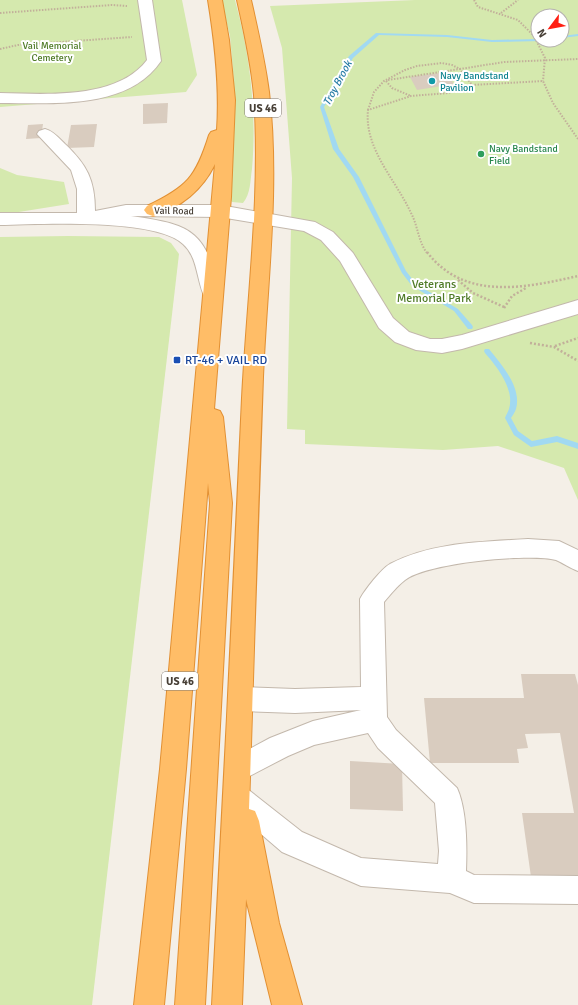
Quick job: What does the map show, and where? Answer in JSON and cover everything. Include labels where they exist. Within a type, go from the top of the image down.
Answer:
[{"type":"highway","name":"US 46","points":[[149,1005],[173,768],[220,211],[227,100],[222,40],[214,0]]},
{"type":"highway","name":"US 46","points":[[227,1005],[239,784],[255,346],[265,184],[259,62],[244,0]]},
{"type":"highway","points":[[153,210],[183,194],[200,178],[209,163],[227,100]]},
{"type":"highway","points":[[190,1005],[221,503],[208,356]]},
{"type":"highway","points":[[239,784],[264,924],[287,1005]]},
{"type":"street","points":[[0,98],[58,98],[89,96],[126,84],[143,75],[154,61],[147,7]]},
{"type":"street","points":[[45,134],[77,165],[84,178],[87,196],[86,218]]},
{"type":"street","name":"Vail Road","points":[[86,218],[126,211],[220,211],[309,226],[327,236],[347,257],[386,323],[402,338],[430,346],[442,346],[462,342],[578,307]]},
{"type":"street","name":"Vail Road","points":[[0,219],[86,218],[154,224],[170,228],[188,238],[202,256],[213,295]]},
{"type":"street","points":[[451,879],[453,850],[448,797],[387,739],[374,709],[372,599],[397,572],[434,558],[486,551],[528,549],[559,551],[578,561]]},
{"type":"street","points":[[241,699],[295,701],[374,709]]},
{"type":"street","points":[[374,709],[279,747],[239,784],[292,842],[361,872],[451,879],[474,889],[578,890]]},
{"type":"path","points":[[474,0],[478,7],[518,20],[534,36],[545,60],[543,81],[553,103],[578,139]]},
{"type":"path","points":[[500,13],[518,0]]},
{"type":"path","points":[[0,13],[112,5],[147,7]]},
{"type":"path","points":[[0,48],[18,45],[150,36]]},
{"type":"path","points":[[386,81],[514,62],[578,59]]},
{"type":"path","points":[[472,85],[457,66],[444,63],[426,64],[408,68],[378,86],[366,118],[370,135],[378,154],[397,185],[414,218],[422,246],[441,270],[457,279],[473,293],[504,307],[508,311]]},
{"type":"path","points":[[386,81],[392,88],[411,96]]},
{"type":"path","points":[[368,110],[411,96],[448,93],[472,85],[543,81]]},
{"type":"path","points":[[457,279],[486,286],[527,287],[578,276]]},
{"type":"path","points":[[504,307],[512,296],[527,287]]},
{"type":"path","points":[[578,338],[554,347],[578,361]]},
{"type":"green space","name":"Vail Memorial Cemetery","points":[[0,0],[182,0],[197,75],[186,92],[0,107]]},
{"type":"green space","points":[[221,0],[235,0],[245,42],[251,84],[254,126],[252,169],[249,191],[243,203],[232,202],[230,199],[234,83],[230,36]]},
{"type":"green space","name":"Veterans Memorial Park","points":[[415,0],[578,0],[578,500],[564,468],[498,446],[443,450],[305,444],[305,430],[287,429],[292,178],[282,48],[270,6]]},
{"type":"green space","points":[[0,168],[17,175],[64,182],[69,204],[0,215]]},
{"type":"green space","points":[[0,237],[159,237],[171,243],[179,254],[92,1005],[0,1005]]},
{"type":"building","name":"Navy Bandstand Pavilion","points":[[446,72],[454,84],[417,90],[410,77]]},
{"type":"building","points":[[168,103],[167,123],[143,124],[143,104]]},
{"type":"building","points":[[43,124],[41,138],[26,139],[28,125]]},
{"type":"building","points":[[97,124],[94,147],[67,148],[71,125]]},
{"type":"building","points":[[521,674],[575,674],[578,685],[578,876],[531,877],[522,813],[574,813],[560,733],[525,734],[528,748],[517,749],[519,763],[430,763],[424,698],[524,698]]},
{"type":"building","points":[[350,761],[402,764],[403,811],[350,809]]},
{"type":"waterway","name":"Troy Brook","points":[[470,327],[456,310],[414,285],[404,272],[356,177],[336,149],[322,107],[351,57],[378,34],[447,36],[492,41],[530,40]]},
{"type":"waterway","name":"Troy Brook","points":[[570,36],[578,35]]},
{"type":"waterway","name":"Troy Brook","points":[[487,351],[509,383],[513,401],[512,410],[508,418],[516,433],[531,444],[557,439],[578,446]]},
{"type":"place","name":"Navy Bandstand Pavilion","points":[[432,81]]},
{"type":"place","name":"Navy Bandstand Field","points":[[481,154]]},
{"type":"place","name":"RT-46 + VAIL RD","points":[[177,360]]}]
